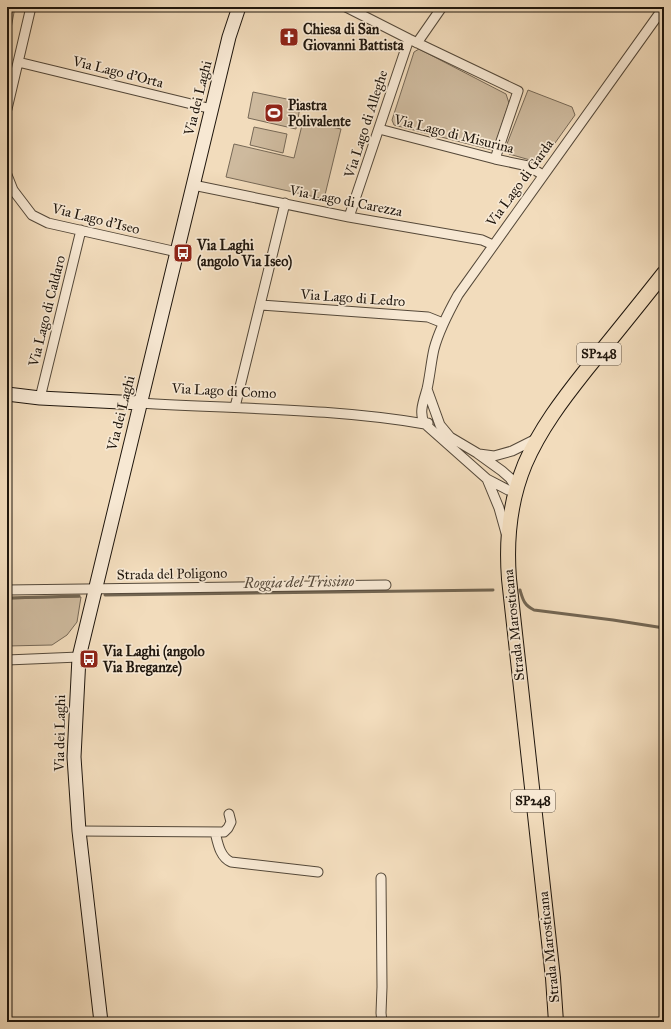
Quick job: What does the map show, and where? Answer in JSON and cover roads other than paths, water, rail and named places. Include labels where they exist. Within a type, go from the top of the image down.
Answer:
[{"type":"main road","name":"Strada Marosticana","points":[[556,1022],[553,978],[509,579],[508,540],[512,510],[525,464],[538,438],[566,396],[664,273]]},
{"type":"street","points":[[7,109],[31,7]]},
{"type":"street","name":"Via dei Laghi","points":[[101,1022],[79,832],[74,757],[79,657],[229,37],[239,7]]},
{"type":"street","points":[[346,7],[518,91],[495,159]]},
{"type":"street","name":"Via Lago di Alleghe","points":[[349,217],[379,130],[413,41],[442,7]]},
{"type":"street","name":"Via Lago di Garda","points":[[425,424],[421,418],[434,348],[443,323],[458,296],[492,245],[664,7]]},
{"type":"street","name":"Via Lago d'Orta","points":[[18,62],[212,109]]},
{"type":"street","name":"Via Lago di Misurina","points":[[379,130],[528,166],[544,175]]},
{"type":"street","name":"Via Lago d'Iseo","points":[[7,175],[13,190],[32,215],[48,223],[177,252]]},
{"type":"street","name":"Via Lago di Carezza","points":[[193,185],[349,217],[482,240],[492,245]]},
{"type":"street","points":[[235,407],[285,203]]},
{"type":"street","name":"Via Lago di Caldaro","points":[[40,398],[81,230]]},
{"type":"street","name":"Via Lago di Ledro","points":[[261,305],[428,317],[443,323]]},
{"type":"street","name":"Via Lago di Garda","points":[[427,389],[436,417],[440,425],[450,437],[477,453],[510,478],[517,489]]},
{"type":"street","name":"Via Lago di Como","points":[[7,394],[40,398],[299,410],[395,419],[425,424]]},
{"type":"street","points":[[436,417],[425,424],[487,479],[508,490],[517,489]]},
{"type":"street","name":"Via Lago di Garda","points":[[477,453],[494,456],[512,451],[538,438]]},
{"type":"street","points":[[487,479],[499,508],[508,540]]},
{"type":"street","name":"Strada del Poligono","points":[[7,590],[386,585]]},
{"type":"street","points":[[7,660],[79,657]]},
{"type":"street","points":[[79,832],[224,832],[231,822],[229,814]]},
{"type":"street","points":[[215,832],[221,853],[226,859],[232,862],[318,872]]},
{"type":"street","points":[[381,878],[382,1022]]},
{"type":"waterway","name":"Roggia del Trissino","points":[[105,595],[493,590]]},
{"type":"waterway","name":"Roggia del Trissino","points":[[520,590],[524,602],[534,610],[664,628]]},
{"type":"waterway","name":"Roggia del Trissino","points":[[7,598],[79,596]]},
{"type":"place","name":"Chiesa di San Giovanni Battista","points":[[289,37]]},
{"type":"place","name":"Piastra Polivalente","points":[[274,113]]},
{"type":"place","name":"Via Laghi (angolo Via Iseo)","points":[[183,253]]},
{"type":"place","name":"Via Laghi (angolo Via Breganze)","points":[[89,659]]}]
